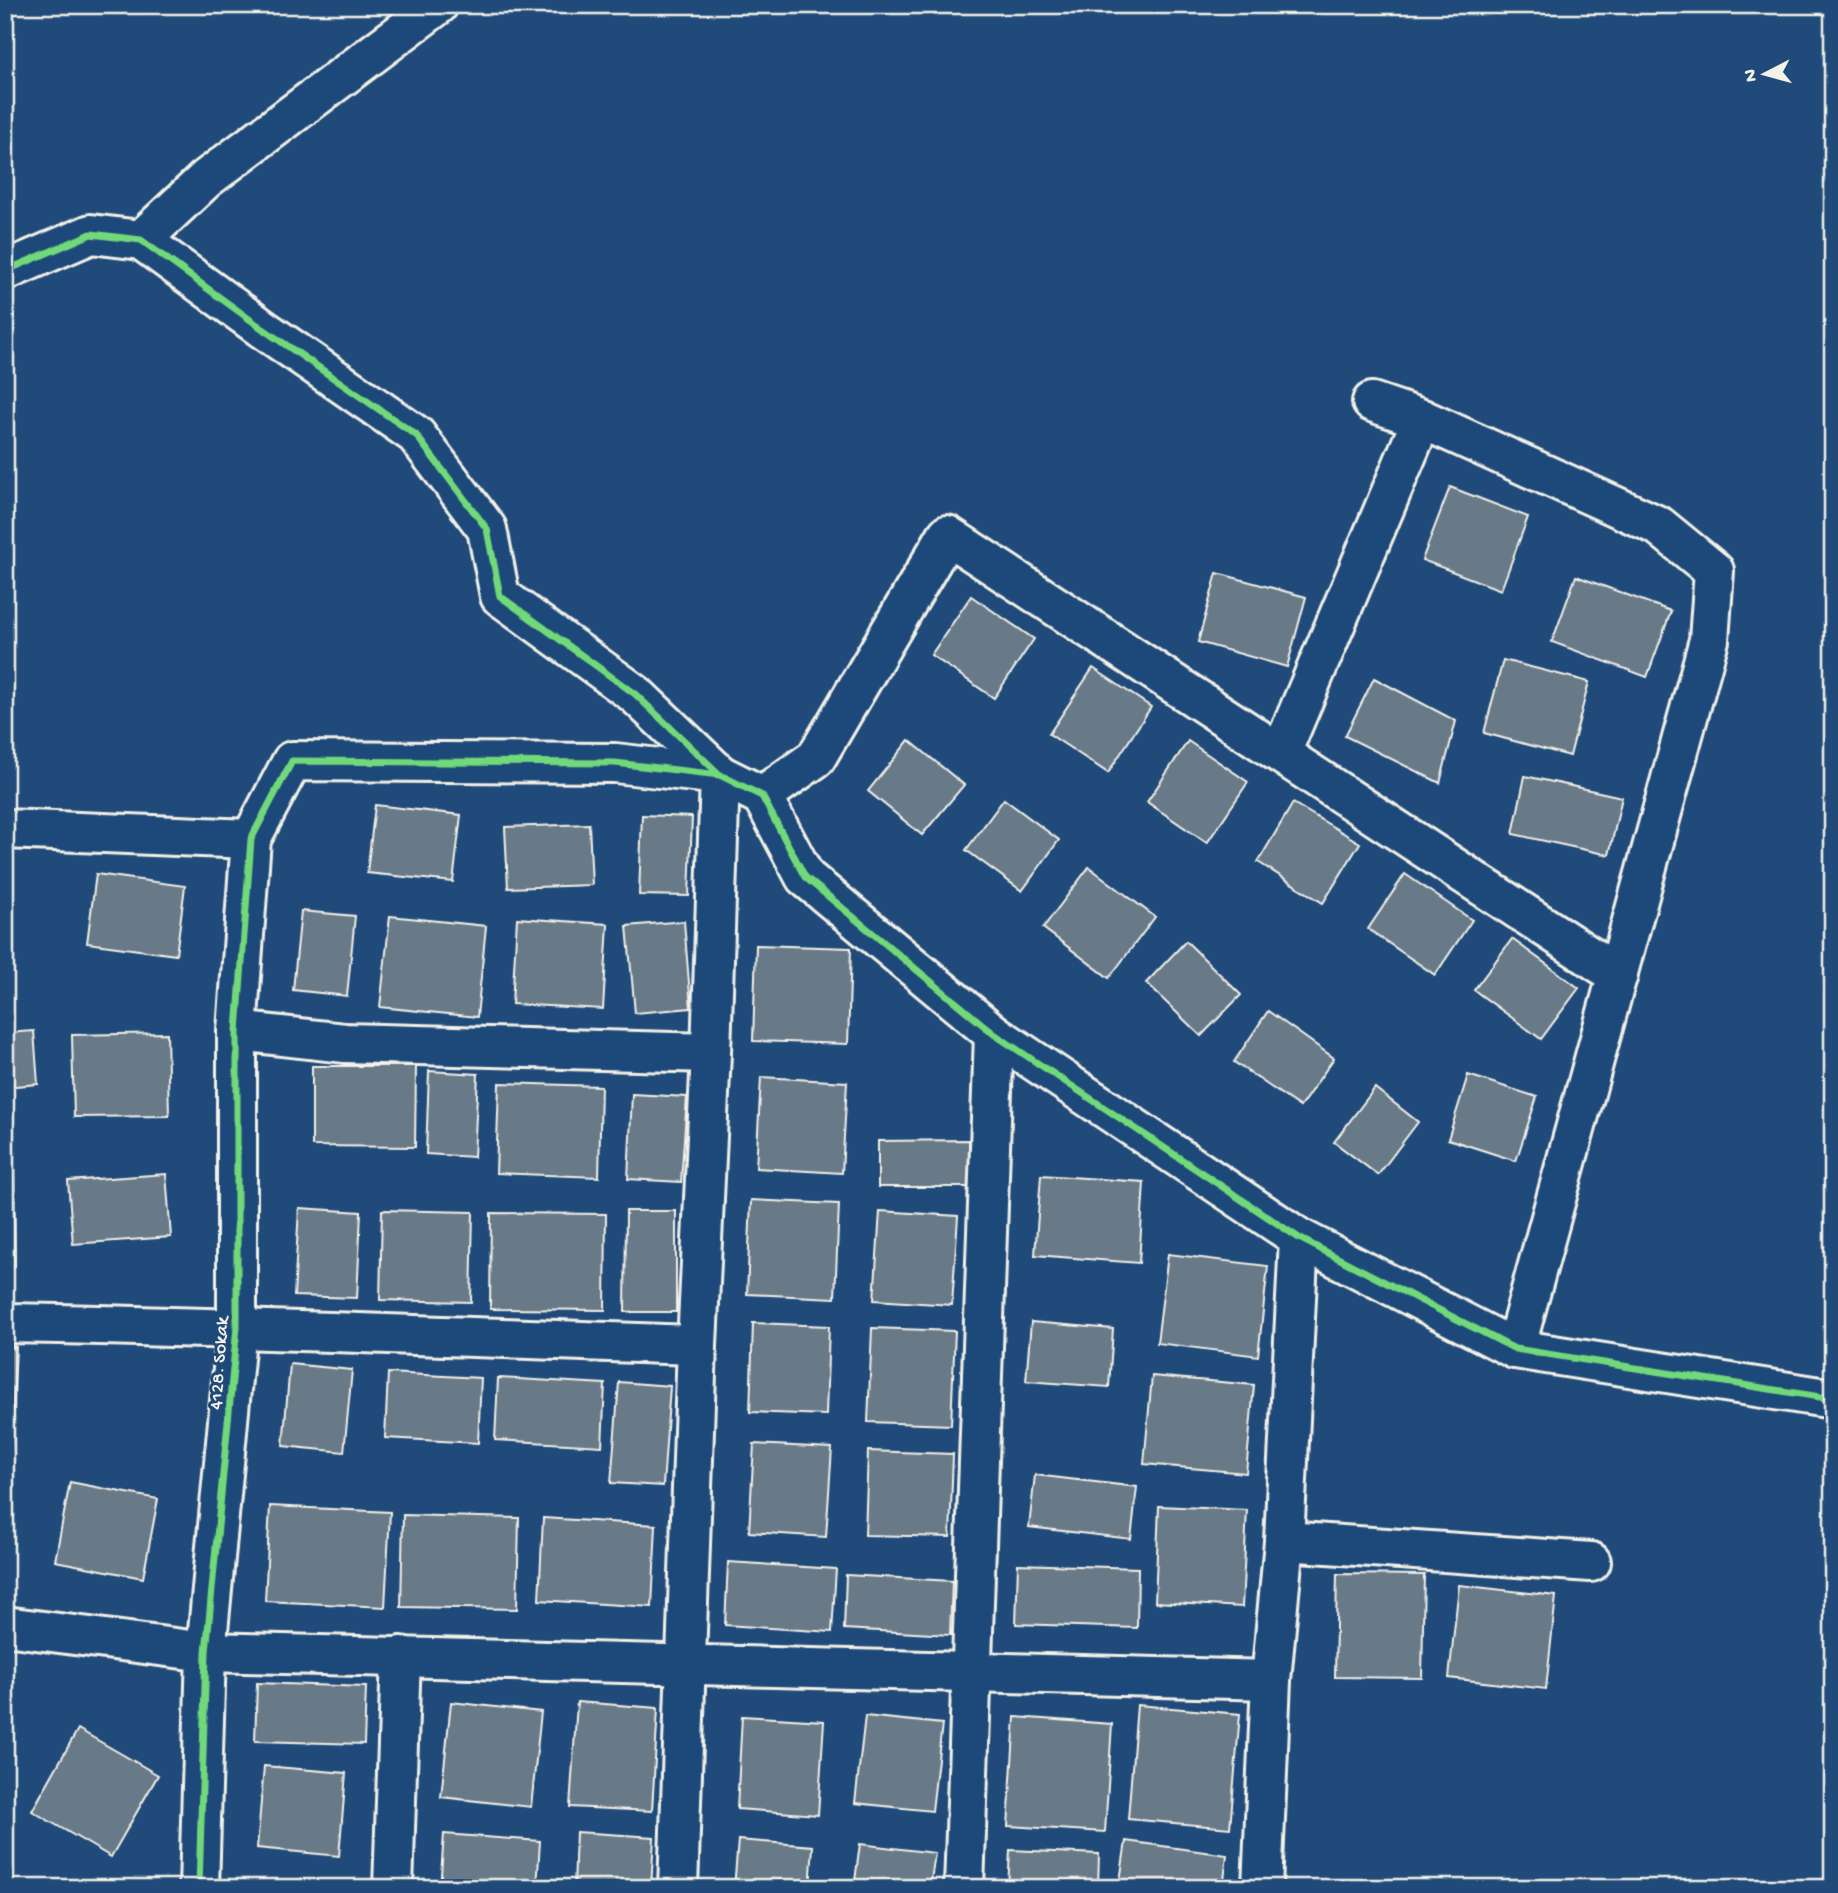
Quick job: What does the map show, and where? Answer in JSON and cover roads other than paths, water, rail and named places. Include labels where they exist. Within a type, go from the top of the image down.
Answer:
[{"type":"street","points":[[141,240],[206,180],[438,5]]},
{"type":"street","points":[[5,271],[91,234],[141,240],[416,435],[487,529],[500,596],[635,694],[720,775],[762,796],[805,877],[995,1034],[1298,1238],[1515,1349],[1833,1399]]},
{"type":"street","points":[[1372,402],[1422,419],[1659,526],[1714,571],[1709,640],[1515,1349]]},
{"type":"street","points":[[1281,754],[1422,419]]},
{"type":"street","points":[[762,796],[816,758],[947,535],[1618,975]]},
{"type":"street","points":[[5,829],[251,839],[292,761],[615,764],[720,775]]},
{"type":"street","points":[[678,1888],[696,1345],[711,1054],[720,775]]},
{"type":"street","name":"4128. Sokak","points":[[199,1888],[206,1652],[237,1327],[237,1031],[251,839]]},
{"type":"street","points":[[237,1031],[345,1043],[711,1054]]},
{"type":"street","points":[[964,1888],[995,1034]]},
{"type":"street","points":[[1262,1888],[1271,1680],[1284,1541],[1298,1238]]},
{"type":"street","points":[[5,1322],[237,1327],[696,1345]]},
{"type":"street","points":[[1284,1541],[1591,1562]]},
{"type":"street","points":[[5,1626],[206,1652],[1271,1680]]},
{"type":"street","points":[[393,1888],[401,1656]]}]
